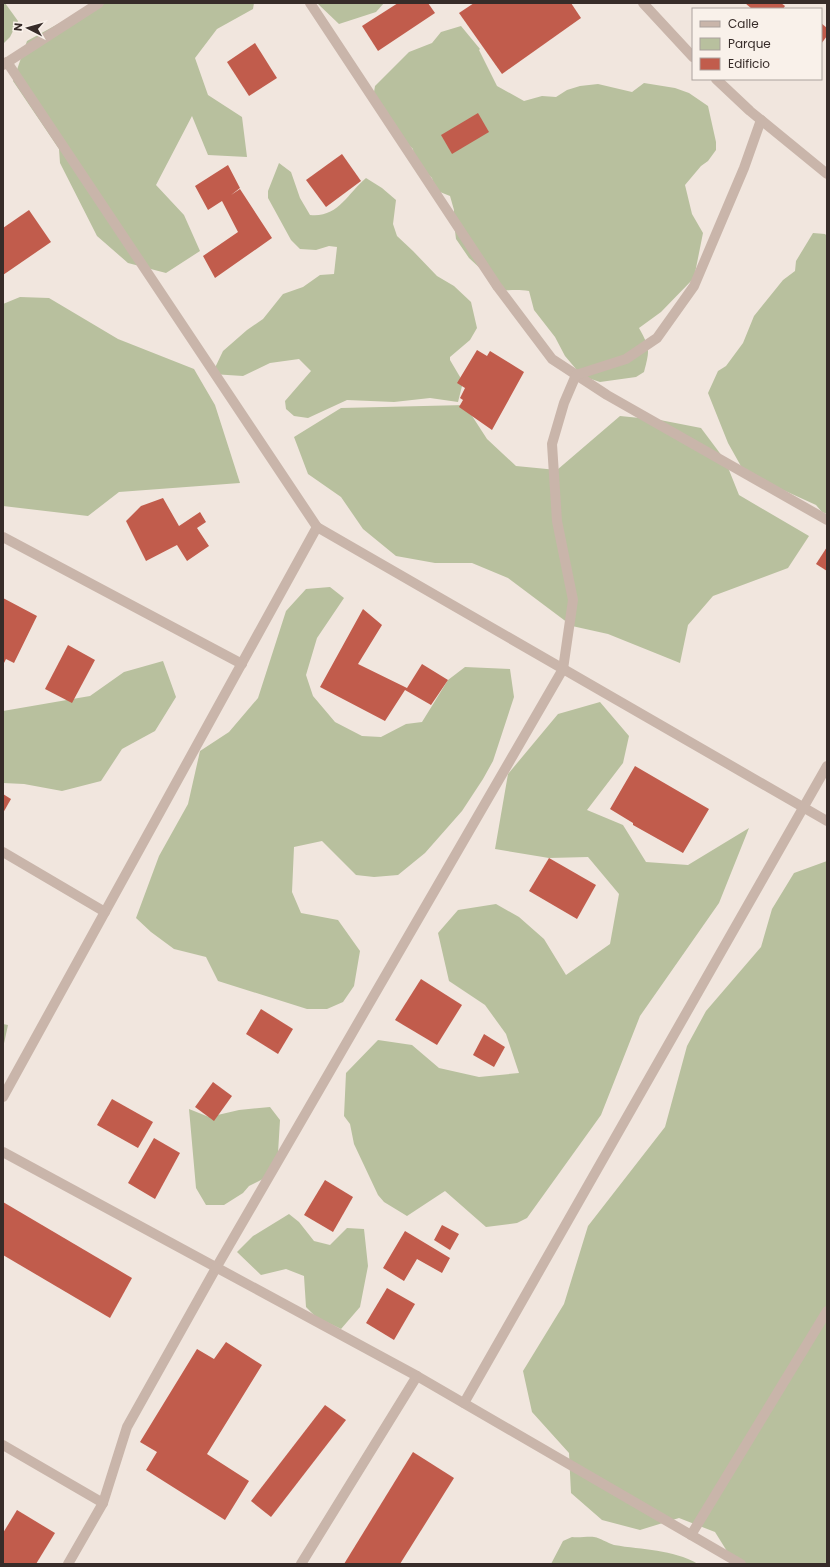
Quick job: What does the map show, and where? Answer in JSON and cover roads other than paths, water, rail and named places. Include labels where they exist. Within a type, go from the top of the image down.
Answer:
[{"type":"street","points":[[99,3],[5,64],[317,527],[827,821]]},
{"type":"street","points":[[310,3],[497,286],[552,359],[607,395],[827,520]]},
{"type":"street","points":[[643,3],[692,56]]},
{"type":"street","points":[[717,80],[761,120],[827,174]]},
{"type":"street","points":[[68,1564],[103,1504],[127,1427],[216,1268],[563,669],[573,600],[557,521],[552,444],[564,403],[576,375],[626,359],[657,338],[694,286],[744,168],[761,120]]},
{"type":"street","points":[[3,1097],[317,527]]},
{"type":"street","points":[[3,538],[242,664]]},
{"type":"street","points":[[464,1403],[827,766]]},
{"type":"street","points":[[3,852],[105,912]]},
{"type":"street","points":[[3,1152],[417,1376],[741,1564]]},
{"type":"street","points":[[691,1535],[827,1311]]},
{"type":"street","points":[[301,1564],[417,1376]]},
{"type":"street","points":[[3,1445],[103,1504]]}]
